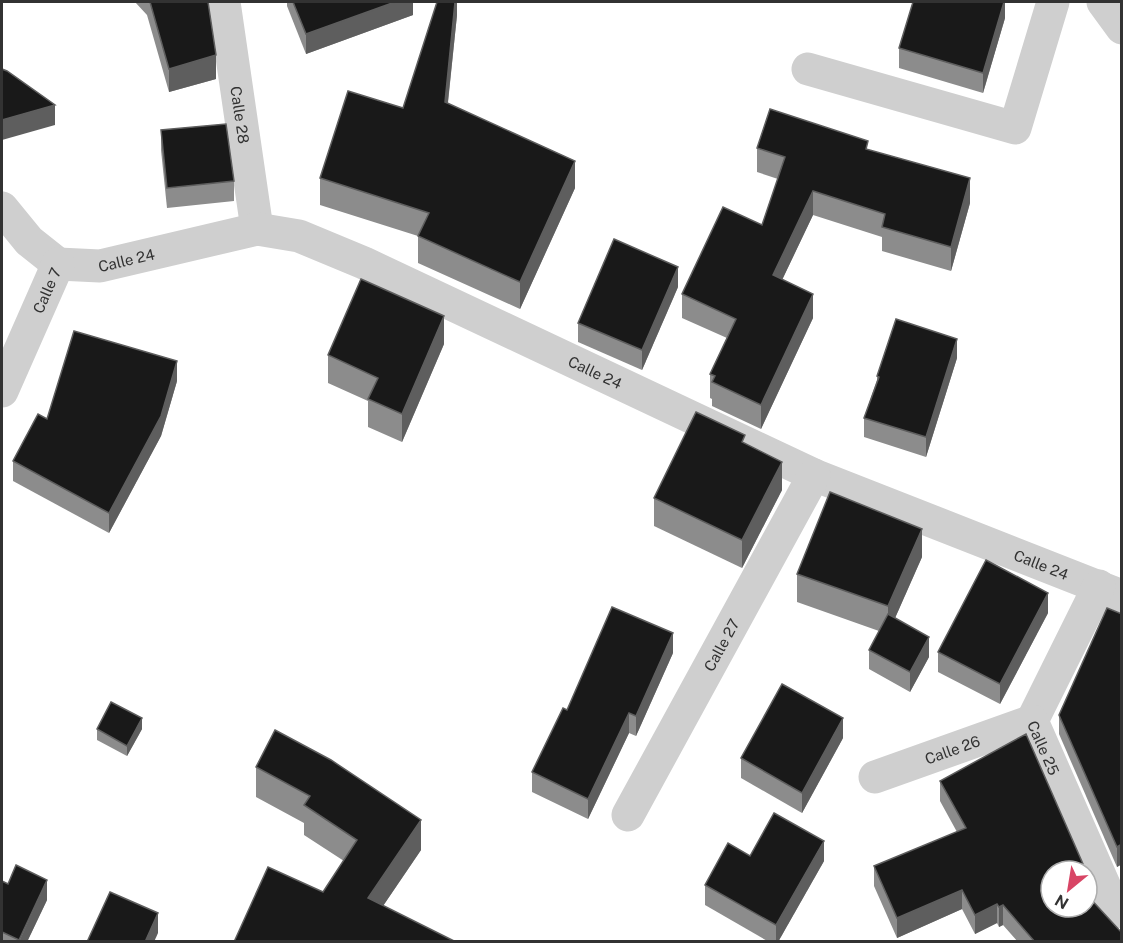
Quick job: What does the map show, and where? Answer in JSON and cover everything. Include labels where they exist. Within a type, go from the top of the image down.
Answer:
[{"type":"street","name":"Calle 28","points":[[224,2],[257,229]]},
{"type":"street","points":[[808,69],[1015,128],[1053,2]]},
{"type":"street","points":[[1103,2],[1122,28]]},
{"type":"street","name":"Calle 7","points":[[2,208],[29,241],[58,264],[2,391]]},
{"type":"street","name":"Calle 24","points":[[58,264],[99,266],[257,229],[299,236],[364,263],[814,475],[1110,591]]},
{"type":"street","name":"Calle 27","points":[[628,815],[814,475]]},
{"type":"street","name":"Calle 25","points":[[1110,591],[1032,721],[1116,912]]},
{"type":"street","name":"Calle 26","points":[[875,777],[1032,721]]},
{"type":"building","points":[[150,2],[208,2],[216,55],[169,69]]},
{"type":"building","points":[[293,2],[395,2],[306,34]]},
{"type":"building","points":[[437,2],[455,2],[445,102],[575,161],[520,282],[418,236],[429,213],[320,178],[348,91],[403,108]]},
{"type":"building","points":[[913,2],[1004,2],[983,73],[899,48]]},
{"type":"building","points":[[2,69],[7,71],[55,105],[2,120]]},
{"type":"building","points":[[770,109],[868,141],[866,149],[970,178],[951,247],[882,227],[885,214],[813,191],[773,275],[813,294],[761,405],[712,382],[715,376],[710,374],[736,319],[682,294],[723,207],[762,225],[785,157],[757,148]]},
{"type":"building","points":[[226,124],[234,181],[167,188],[161,130]]},
{"type":"building","points":[[614,239],[678,267],[642,350],[578,323]]},
{"type":"building","points":[[361,279],[444,316],[402,414],[368,399],[378,378],[328,355]]},
{"type":"building","points":[[896,319],[957,339],[926,437],[864,418]]},
{"type":"building","points":[[74,331],[177,361],[161,416],[109,513],[13,461],[38,414],[47,419]]},
{"type":"building","points":[[696,412],[745,435],[742,442],[782,462],[742,540],[654,498]]},
{"type":"building","points":[[830,492],[922,529],[888,606],[797,574]]},
{"type":"building","points":[[986,560],[1048,593],[1000,684],[938,652]]},
{"type":"building","points":[[612,607],[673,633],[636,716],[629,713],[588,799],[532,772],[563,708],[567,710]]},
{"type":"building","points":[[1107,608],[1122,614],[1122,844],[1117,847],[1059,715]]},
{"type":"building","points":[[888,614],[929,637],[910,672],[869,650]]},
{"type":"building","points":[[782,684],[843,718],[802,793],[741,758]]},
{"type":"building","points":[[111,702],[142,718],[127,746],[97,729]]},
{"type":"building","points":[[275,730],[331,760],[421,820],[368,898],[456,942],[234,942],[268,867],[323,892],[357,840],[304,805],[310,796],[256,767]]},
{"type":"building","points":[[1026,734],[1081,859],[1039,859],[1039,919],[1099,919],[1099,908],[1122,933],[1122,942],[1035,942],[1003,905],[999,907],[997,904],[975,915],[962,890],[897,918],[874,866],[966,828],[940,781]]},
{"type":"building","points":[[774,813],[824,841],[776,925],[705,885],[728,843],[750,856]]},
{"type":"building","points":[[16,865],[47,880],[19,940],[2,932],[2,881],[8,884]]},
{"type":"building","points":[[110,892],[158,913],[145,942],[87,942]]}]
